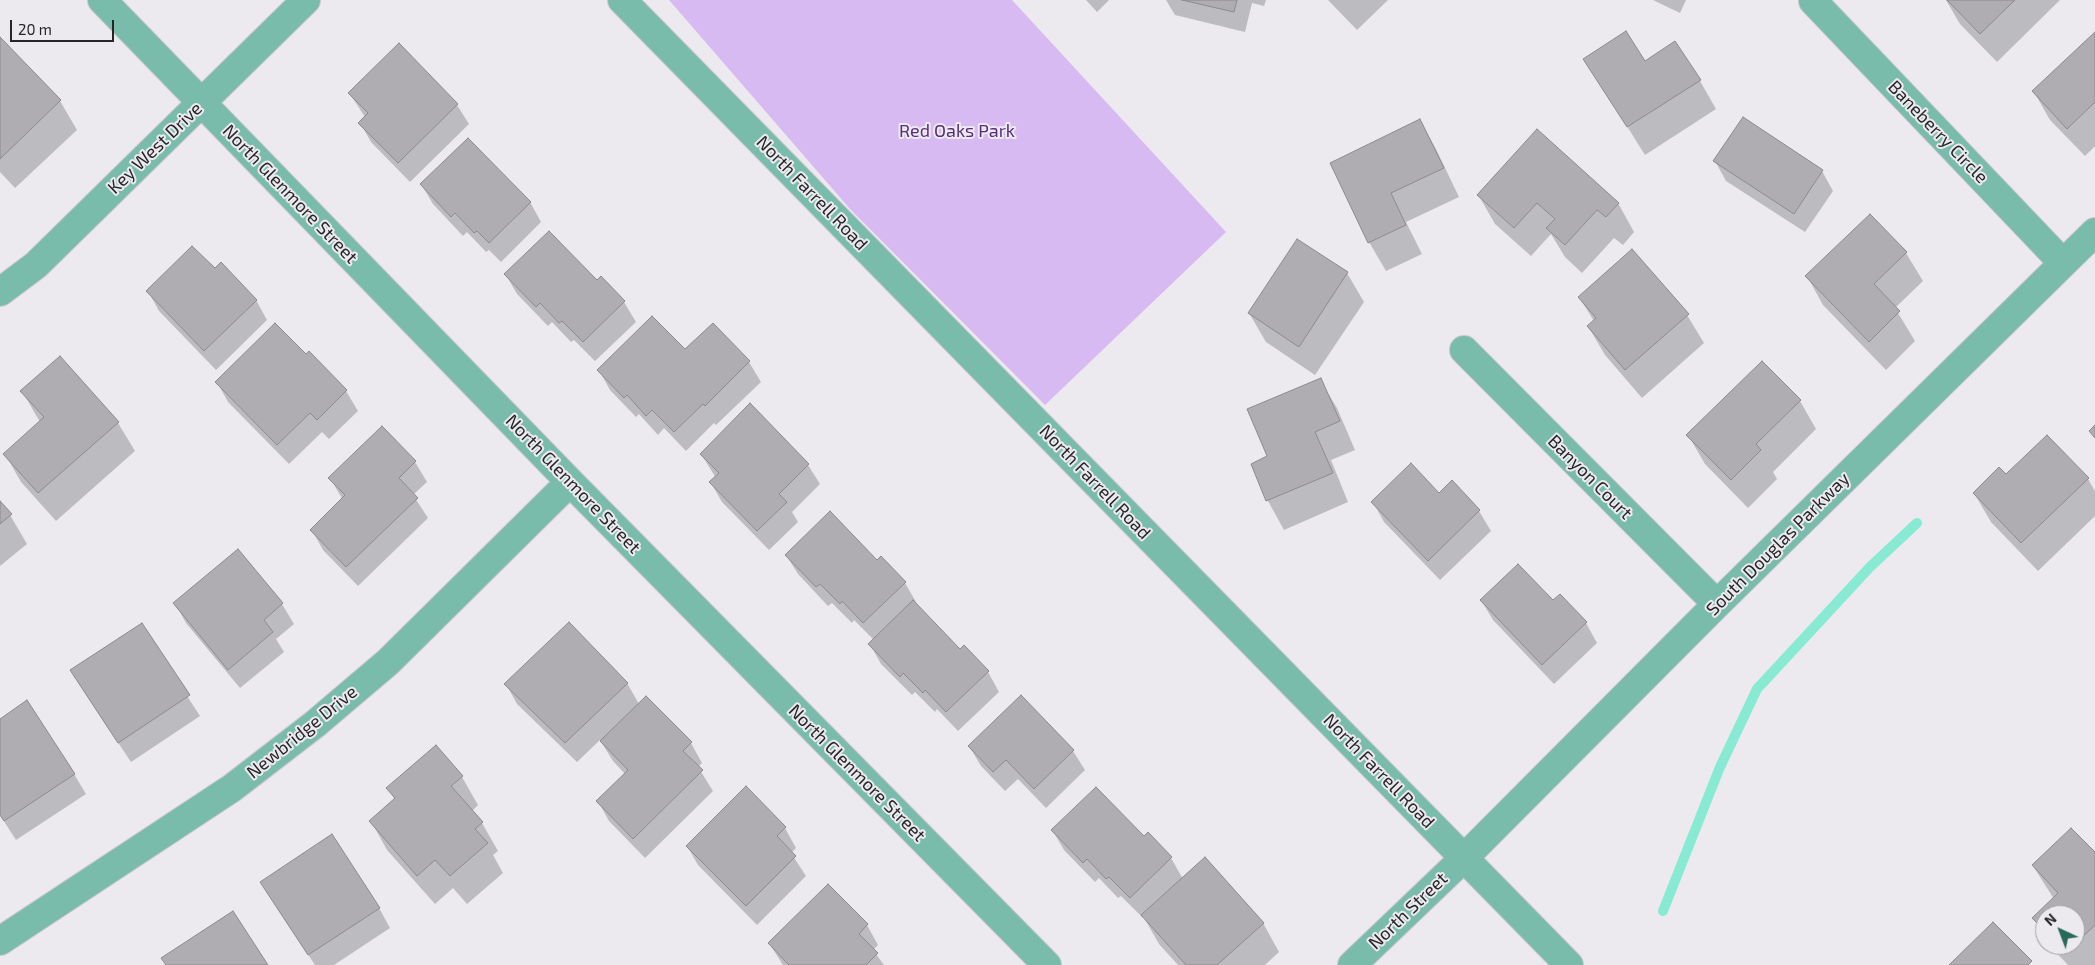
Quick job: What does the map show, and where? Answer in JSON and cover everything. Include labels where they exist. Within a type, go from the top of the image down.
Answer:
[{"type":"street","name":"North Glenmore Street","points":[[102,0],[570,482],[1047,965]]},
{"type":"street","name":"Key West Drive","points":[[0,292],[36,265],[306,0]]},
{"type":"street","name":"North Farrell Road","points":[[622,0],[1569,965]]},
{"type":"street","name":"Baneberry Circle","points":[[1814,1],[2063,262]]},
{"type":"street","name":"South Douglas Parkway","points":[[1464,858],[1717,604],[2095,232]]},
{"type":"street","name":"Banyon Court","points":[[1464,350],[1717,604]]},
{"type":"street","name":"Newbridge Drive","points":[[0,941],[232,788],[315,724],[395,655],[570,482]]},
{"type":"street","name":"North Street","points":[[1352,965],[1464,858]]},
{"type":"green space","name":"Red Oaks Park","points":[[669,0],[1012,0],[1226,232],[1045,405],[850,209]]},
{"type":"building","points":[[1182,0],[1237,0],[1234,12]]},
{"type":"building","points":[[1947,0],[2015,0],[1980,34]]},
{"type":"building","points":[[1626,31],[1645,61],[1675,41],[1701,80],[1627,127],[1583,59]]},
{"type":"building","points":[[2095,32],[2095,102],[2067,129],[2032,91]]},
{"type":"building","points":[[0,37],[61,100],[0,159]]},
{"type":"building","points":[[399,43],[458,104],[398,163],[358,123],[368,113],[348,93]]},
{"type":"building","points":[[1743,117],[1823,170],[1794,214],[1713,161]]},
{"type":"building","points":[[1420,119],[1444,168],[1391,193],[1406,225],[1368,243],[1330,163]]},
{"type":"building","points":[[1537,129],[1619,203],[1606,217],[1597,210],[1565,245],[1546,228],[1555,219],[1537,203],[1514,228],[1477,195]]},
{"type":"building","points":[[468,138],[531,202],[489,243],[477,231],[474,233],[455,213],[451,217],[420,184]]},
{"type":"building","points":[[1870,214],[1907,252],[1874,284],[1900,311],[1869,342],[1805,276]]},
{"type":"building","points":[[549,231],[597,280],[601,276],[625,301],[583,342],[562,321],[559,323],[540,303],[536,307],[504,274]]},
{"type":"building","points":[[1297,239],[1348,272],[1299,347],[1248,313]]},
{"type":"building","points":[[192,246],[215,268],[221,262],[257,300],[204,351],[146,291]]},
{"type":"building","points":[[1632,249],[1689,314],[1625,370],[1587,326],[1596,318],[1578,297]]},
{"type":"building","points":[[652,316],[685,349],[713,323],[750,361],[705,406],[703,404],[674,432],[652,410],[646,416],[627,395],[624,398],[597,370]]},
{"type":"building","points":[[275,323],[306,354],[309,351],[347,390],[317,420],[310,413],[277,445],[215,382]]},
{"type":"building","points":[[60,356],[119,422],[38,493],[3,454],[44,417],[20,391]]},
{"type":"building","points":[[1762,361],[1801,400],[1756,444],[1761,450],[1731,480],[1686,435]]},
{"type":"building","points":[[1321,378],[1340,421],[1315,432],[1333,473],[1266,501],[1251,464],[1267,456],[1247,409]]},
{"type":"building","points":[[750,403],[809,464],[779,494],[787,502],[757,531],[709,482],[719,473],[700,454]]},
{"type":"building","points":[[2095,425],[2095,438],[2089,431]]},
{"type":"building","points":[[382,426],[416,461],[399,478],[418,498],[346,567],[310,530],[345,495],[328,478]]},
{"type":"building","points":[[2047,435],[2089,478],[2021,543],[1973,493],[1999,467],[2006,474]]},
{"type":"building","points":[[1411,463],[1439,493],[1452,480],[1480,510],[1428,561],[1371,502]]},
{"type":"building","points":[[0,501],[12,514],[0,524]]},
{"type":"building","points":[[830,511],[877,560],[881,556],[906,582],[863,623],[842,601],[840,604],[820,584],[816,587],[785,555]]},
{"type":"building","points":[[238,549],[283,603],[264,620],[273,632],[228,670],[173,603]]},
{"type":"building","points":[[1518,564],[1553,600],[1560,594],[1587,622],[1542,665],[1480,600]]},
{"type":"building","points":[[913,600],[960,649],[964,645],[989,671],[946,712],[925,690],[923,693],[903,673],[900,677],[868,644]]},
{"type":"building","points":[[569,622],[628,683],[565,743],[504,684]]},
{"type":"building","points":[[142,623],[190,695],[118,743],[70,670]]},
{"type":"building","points":[[1021,695],[1074,750],[1034,789],[1006,760],[993,772],[968,746]]},
{"type":"building","points":[[646,696],[692,742],[683,751],[703,770],[633,839],[596,801],[628,770],[600,741]]},
{"type":"building","points":[[27,700],[75,774],[4,821],[0,815],[0,719]]},
{"type":"building","points":[[436,745],[463,776],[451,786],[483,822],[475,829],[488,843],[450,876],[435,860],[417,876],[369,821],[395,798],[386,788]]},
{"type":"building","points":[[746,786],[786,827],[777,836],[796,856],[746,906],[686,846]]},
{"type":"building","points":[[1096,787],[1144,836],[1148,832],[1172,857],[1130,898],[1109,877],[1106,879],[1087,859],[1083,863],[1051,830]]},
{"type":"building","points":[[2071,828],[2095,852],[2095,925],[2085,934],[2085,905],[2046,905],[2058,893],[2032,865]]},
{"type":"building","points":[[332,834],[380,908],[308,955],[260,882]]},
{"type":"building","points":[[1205,857],[1264,923],[1217,965],[1186,965],[1141,915]]},
{"type":"building","points":[[828,884],[868,924],[859,934],[878,953],[866,965],[789,965],[768,943]]},
{"type":"building","points":[[233,911],[268,965],[166,965],[161,958]]},
{"type":"building","points":[[1993,922],[2032,961],[2028,965],[1949,965]]},
{"type":"waterway","points":[[1663,911],[1720,767],[1757,689],[1870,567],[1917,523]]}]
